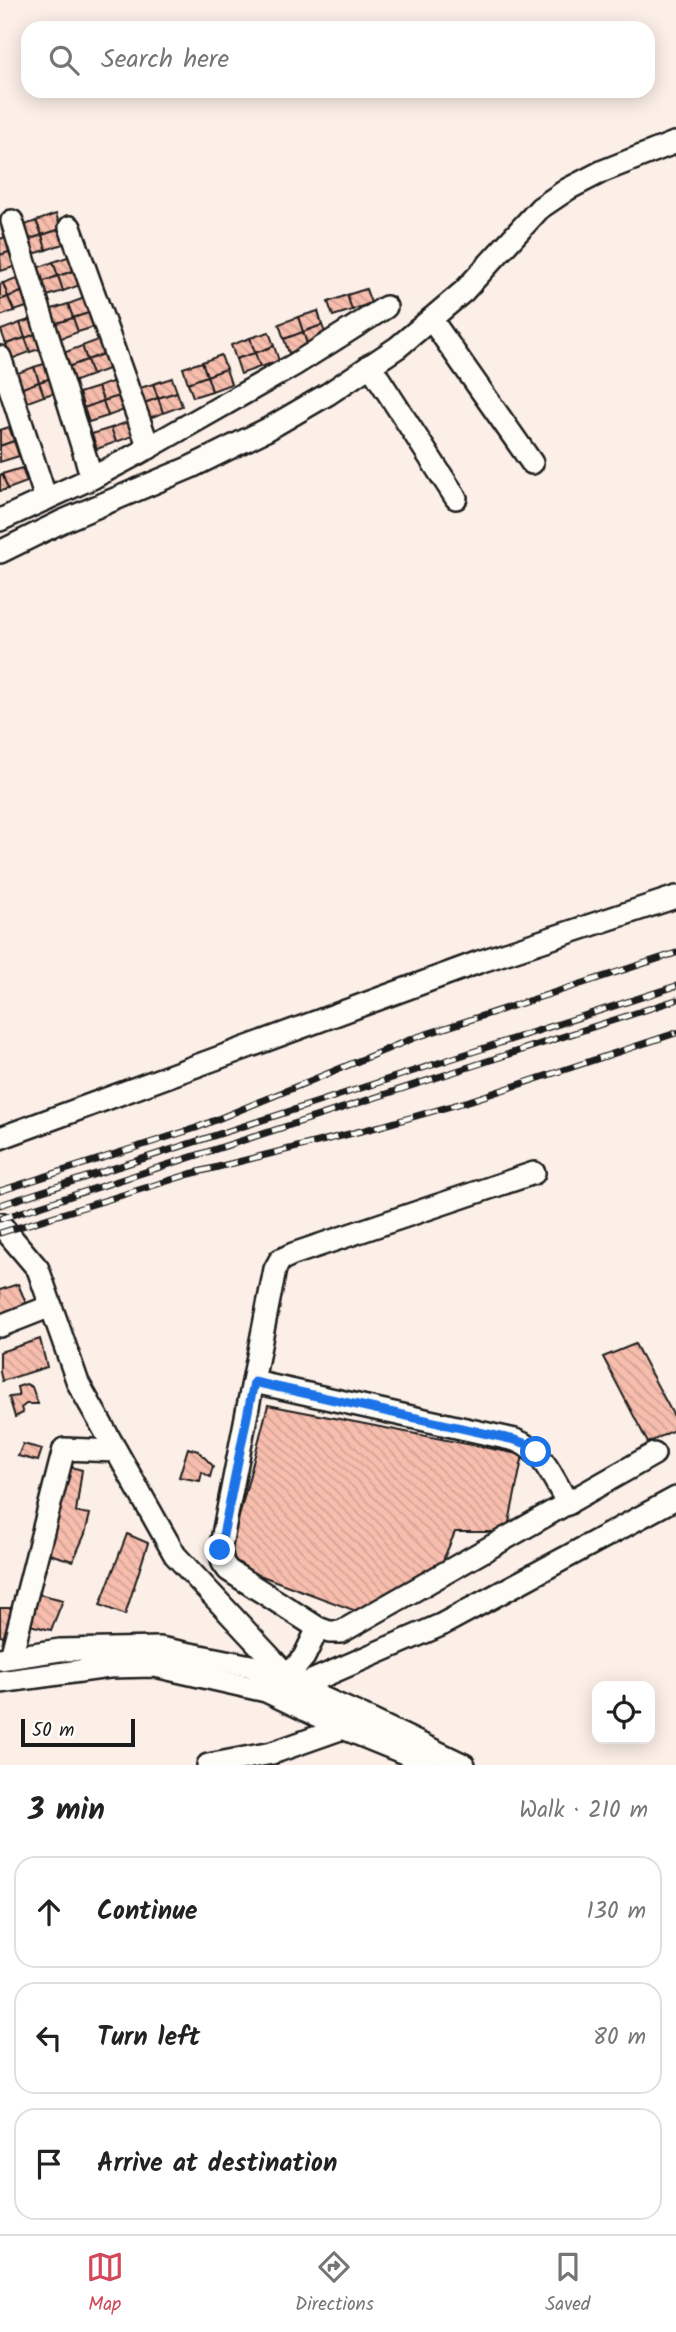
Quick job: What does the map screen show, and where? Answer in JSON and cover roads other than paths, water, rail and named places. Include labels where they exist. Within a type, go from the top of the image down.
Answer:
[{"type":"street","points":[[0,552],[63,521],[191,467],[268,429],[397,347],[464,291],[540,208],[603,171],[674,143]]},
{"type":"street","points":[[12,221],[92,478]]},
{"type":"street","points":[[70,227],[149,447]]},
{"type":"street","points":[[0,520],[92,478],[149,447],[294,365],[386,307]]},
{"type":"street","points":[[431,319],[532,463]]},
{"type":"street","points":[[0,357],[46,499]]},
{"type":"street","points":[[370,365],[456,498]]},
{"type":"street","points":[[0,1138],[479,962],[676,897]]},
{"type":"street","points":[[534,1173],[280,1260],[275,1269],[220,1550],[223,1563],[228,1570],[318,1628],[341,1632],[654,1454]]},
{"type":"street","points":[[0,1224],[38,1269],[78,1383],[175,1555],[293,1689],[344,1728],[432,1765]]},
{"type":"street","points":[[0,1326],[51,1306]]},
{"type":"street","points":[[254,1382],[527,1444],[545,1464],[568,1504]]},
{"type":"street","points":[[116,1451],[64,1449],[5,1658],[60,1650],[160,1648],[251,1666],[293,1689],[464,1765]]},
{"type":"street","points":[[0,1682],[109,1667],[155,1666],[266,1690],[293,1689],[441,1625],[676,1498]]},
{"type":"street","points":[[293,1689],[318,1628]]},
{"type":"street","points":[[208,1765],[272,1754],[344,1728]]},
{"type":"railway","points":[[0,1191],[196,1128],[414,1038],[676,953]]},
{"type":"railway","points":[[0,1205],[676,986]]},
{"type":"railway","points":[[0,1219],[676,1000]]},
{"type":"railway","points":[[0,1233],[190,1174],[469,1101],[676,1033]]}]
